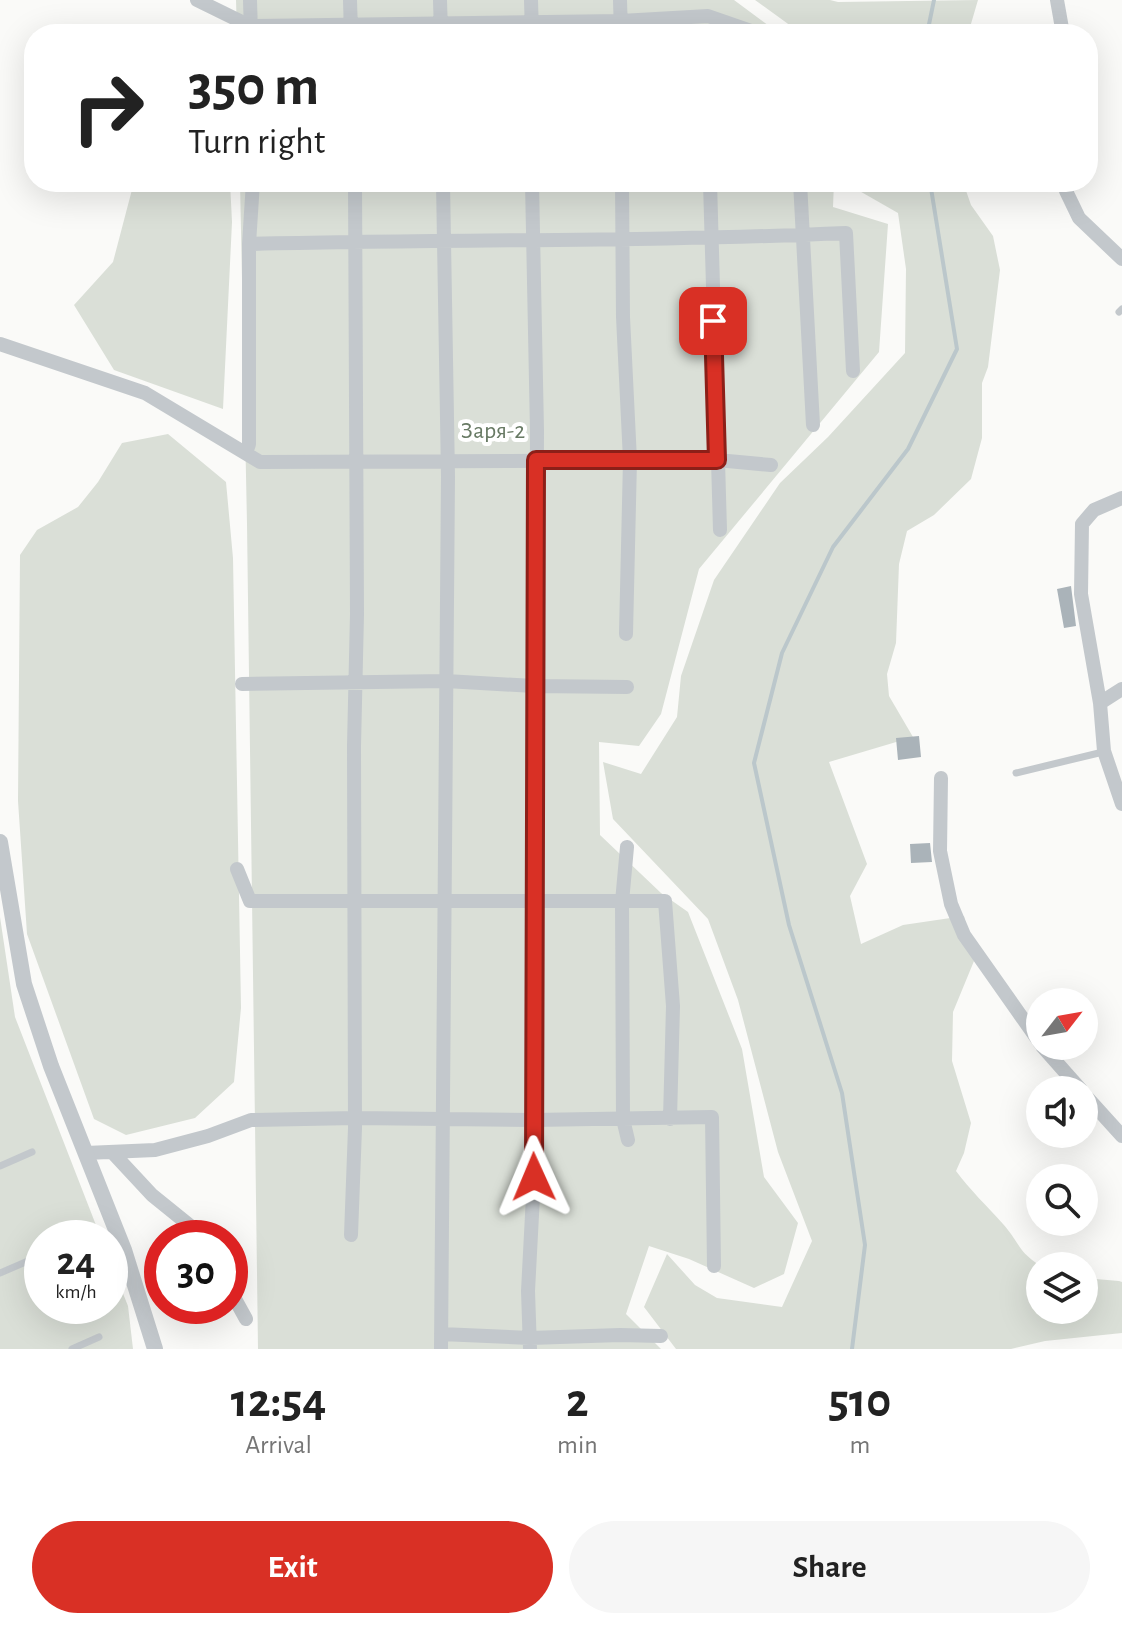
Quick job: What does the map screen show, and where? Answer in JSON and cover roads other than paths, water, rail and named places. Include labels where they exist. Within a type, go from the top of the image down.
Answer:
[{"type":"street","points":[[197,0],[239,24]]},
{"type":"street","points":[[250,0],[250,24]]},
{"type":"street","points":[[350,0],[351,24]]},
{"type":"street","points":[[440,0],[441,24]]},
{"type":"street","points":[[531,0],[532,24]]},
{"type":"street","points":[[620,0],[621,24]]},
{"type":"street","points":[[1057,0],[1061,24]]},
{"type":"street","points":[[708,16],[708,24]]},
{"type":"street","points":[[650,24],[708,16],[731,24]]},
{"type":"street","points":[[246,453],[249,444],[249,244],[252,192]]},
{"type":"street","points":[[351,1235],[355,1118],[355,192]]},
{"type":"street","points":[[443,192],[447,462],[441,1342],[620,1342],[661,1336]]},
{"type":"street","points":[[530,1344],[536,460],[532,192]]},
{"type":"street","points":[[622,192],[630,460],[626,634]]},
{"type":"street","points":[[710,192],[720,530]]},
{"type":"street","points":[[800,192],[813,425]]},
{"type":"street","points":[[1066,192],[1079,218],[1122,259]]},
{"type":"street","points":[[249,244],[355,241],[444,243],[533,238],[622,240],[846,233],[853,371]]},
{"type":"street","points":[[0,344],[145,393],[260,462],[717,460],[771,465]]},
{"type":"street","points":[[1122,498],[1094,510],[1082,524],[1081,594],[1100,703],[1104,751],[1122,804]]},
{"type":"street","points":[[242,684],[446,681],[627,687]]},
{"type":"street","points":[[1100,703],[1122,689]]},
{"type":"street","points":[[941,778],[940,851],[951,904],[964,935],[1026,1023]]},
{"type":"street","points":[[0,842],[24,984],[51,1066],[124,1250],[155,1349]]},
{"type":"street","points":[[627,847],[622,902],[623,1119],[628,1140]]},
{"type":"street","points":[[237,869],[250,901],[665,901],[673,1006],[670,1119]]},
{"type":"street","points":[[1055,1060],[1068,1076]]},
{"type":"street","points":[[1098,1110],[1122,1136]]},
{"type":"street","points":[[86,1153],[155,1150],[208,1136],[251,1120],[712,1117],[714,1266]]},
{"type":"street","points":[[112,1152],[152,1195],[181,1220]]},
{"type":"lane","points":[[1016,773],[1104,751]]},
{"type":"lane","points":[[0,1166],[32,1152]]},
{"type":"lane","points":[[0,1273],[24,1263]]},
{"type":"lane","points":[[72,1349],[99,1337]]},
{"type":"waterway","points":[[929,24],[934,0]]},
{"type":"waterway","points":[[852,1349],[865,1245],[842,1093],[789,925],[754,763],[782,653],[833,547],[908,449],[957,349],[932,192]]},
{"type":"park label","name":"Заря-2","points":[[493,430]]}]
